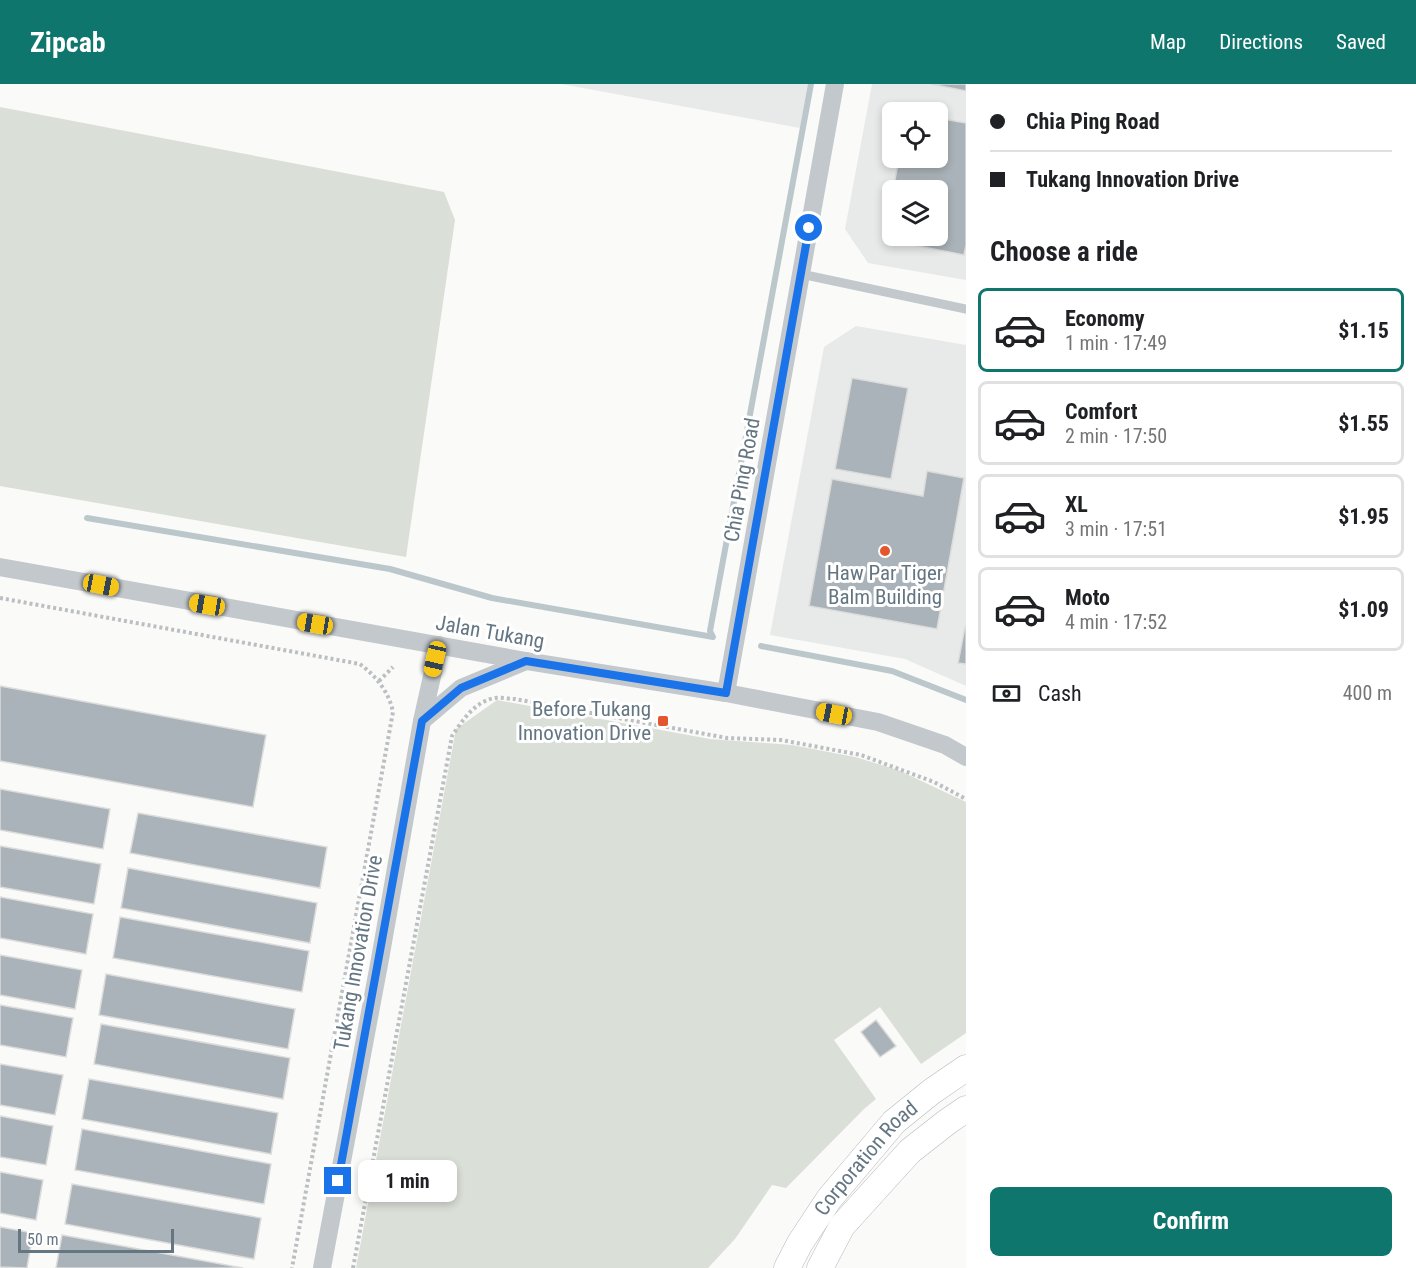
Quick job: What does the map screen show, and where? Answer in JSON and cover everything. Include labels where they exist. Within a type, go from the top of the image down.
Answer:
[{"type":"main road","name":"Corporation Road","points":[[787,1268],[800,1243],[829,1199],[894,1122],[931,1092],[966,1068]]},
{"type":"main road","name":"Corporation Road","points":[[820,1268],[842,1226],[910,1151],[966,1109]]},
{"type":"street","name":"Chia Ping Road","points":[[726,693],[835,84]]},
{"type":"street","name":"Jalan Tukang","points":[[0,567],[526,661],[726,693],[878,722],[945,745],[966,757]]},
{"type":"street","name":"Tukang Innovation Drive","points":[[322,1268],[422,721],[438,645]]},
{"type":"street","points":[[422,721],[461,688],[526,661]]},
{"type":"lane","points":[[801,274],[966,309]]},
{"type":"path","points":[[0,598],[360,664],[379,681],[391,699],[393,712],[292,1268]]},
{"type":"path","points":[[379,681],[393,667]]},
{"type":"path","points":[[353,1268],[452,736],[464,718],[477,707],[494,698],[515,699],[727,738],[780,740],[861,755],[934,782],[966,799]]},
{"type":"shaded area","points":[[561,84],[808,84],[800,128]]},
{"type":"shaded area","points":[[872,84],[966,84],[966,280],[868,263],[845,229]]},
{"type":"shaded area","points":[[0,107],[444,192],[455,220],[406,557],[0,486]]},
{"type":"shaded area","points":[[856,326],[966,345],[966,686],[905,659],[770,635],[824,347]]},
{"type":"shaded area","points":[[497,700],[710,739],[792,745],[855,757],[898,770],[966,802],[966,1033],[921,1064],[880,1007],[834,1040],[876,1099],[786,1188],[772,1185],[735,1239],[708,1268],[356,1268],[456,729]]},
{"type":"building","points":[[931,84],[966,84],[966,91]]},
{"type":"building","points":[[948,120],[966,123],[966,245],[964,255],[918,246],[948,246],[948,180],[895,180],[897,168],[948,168]]},
{"type":"building","points":[[852,378],[908,388],[891,479],[835,469]]},
{"type":"building","name":"Haw Par Tiger Balm Building","points":[[927,471],[964,478],[937,629],[809,606],[832,479],[923,496]]},
{"type":"building","points":[[966,627],[966,664],[958,663]]},
{"type":"building","points":[[0,686],[266,735],[253,807],[0,761]]},
{"type":"building","points":[[0,789],[110,809],[103,849],[0,830]]},
{"type":"building","points":[[138,813],[327,847],[320,888],[130,853]]},
{"type":"building","points":[[0,846],[101,864],[94,904],[0,887]]},
{"type":"building","points":[[128,868],[317,903],[310,943],[121,908]]},
{"type":"building","points":[[0,897],[93,914],[86,954],[0,938]]},
{"type":"building","points":[[120,917],[309,951],[302,992],[113,958]]},
{"type":"building","points":[[0,955],[82,970],[75,1009],[0,995]]},
{"type":"building","points":[[106,974],[295,1009],[288,1049],[99,1015]]},
{"type":"building","points":[[0,1005],[73,1018],[66,1057],[0,1045]]},
{"type":"building","points":[[876,1020],[896,1046],[880,1057],[861,1032]]},
{"type":"building","points":[[101,1024],[290,1058],[283,1099],[94,1064]]},
{"type":"building","points":[[0,1064],[63,1075],[55,1115],[0,1105]]},
{"type":"building","points":[[89,1079],[278,1113],[271,1154],[82,1119]]},
{"type":"building","points":[[0,1116],[53,1126],[46,1165],[0,1157]]},
{"type":"building","points":[[82,1129],[271,1164],[264,1204],[75,1170]]},
{"type":"building","points":[[0,1172],[43,1180],[36,1220],[0,1213]]},
{"type":"building","points":[[72,1184],[261,1218],[254,1259],[65,1224]]},
{"type":"building","points":[[0,1227],[33,1233],[27,1268],[0,1267]]},
{"type":"building","points":[[62,1235],[243,1268],[56,1268]]},
{"type":"waterway","points":[[87,518],[390,569],[492,598],[713,637],[710,631],[811,84]]},
{"type":"waterway","points":[[761,646],[892,671],[966,700]]},
{"type":"place","name":"Haw Par Tiger Balm Building","points":[[885,551]]},
{"type":"place","name":"Before Tukang Innovation Drive","points":[[663,721]]},
{"type":"route","points":[[338,1181],[422,721],[461,688],[526,661],[726,693],[809,228]]}]
